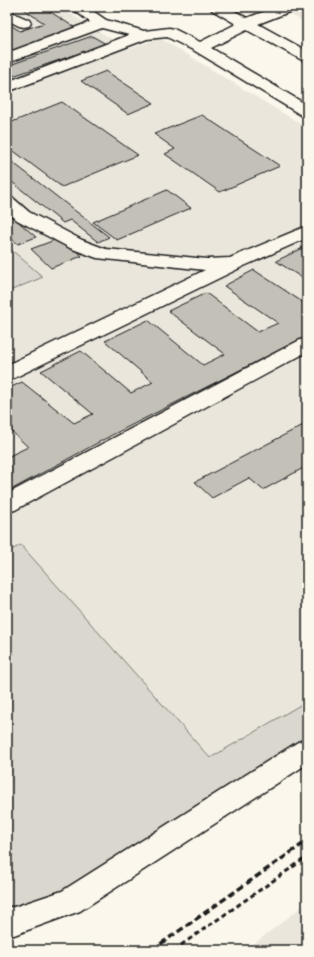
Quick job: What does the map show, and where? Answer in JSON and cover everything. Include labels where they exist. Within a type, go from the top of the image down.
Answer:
[{"type":"street","points":[[7,11],[21,7]]},
{"type":"street","points":[[77,7],[101,23],[144,35]]},
{"type":"street","points":[[218,7],[305,56]]},
{"type":"street","points":[[200,48],[246,24],[289,7]]},
{"type":"street","points":[[7,14],[24,23]]},
{"type":"street","points":[[7,58],[101,23]]},
{"type":"street","points":[[7,87],[144,35],[169,32],[200,48],[307,112]]},
{"type":"street","points":[[7,202],[24,216],[76,244],[102,254],[208,265],[237,262]]},
{"type":"street","points":[[7,373],[237,262],[307,231]]},
{"type":"street","points":[[7,504],[307,344]]},
{"type":"street","points":[[7,921],[14,921],[70,902],[307,750]]},
{"type":"path","points":[[174,950],[307,857]]},
{"type":"shaded area","points":[[7,7],[59,7],[128,49],[160,38],[307,128],[307,174],[302,176],[307,180],[307,701],[210,758],[21,545],[7,552],[7,292],[42,277],[7,246]]},
{"type":"shaded area","points":[[277,7],[307,7],[307,24]]},
{"type":"shaded area","points":[[7,246],[43,277],[7,292]]},
{"type":"shaded area","points":[[21,545],[210,758],[307,701],[307,747],[83,897],[7,919],[7,552]]},
{"type":"shaded area","points":[[307,903],[307,950],[246,950]]},
{"type":"building","points":[[29,7],[43,7],[77,29],[7,54],[7,23],[20,31],[44,23],[23,9]]},
{"type":"building","points":[[92,36],[106,44],[7,78],[7,66]]},
{"type":"building","points":[[106,71],[154,103],[128,114],[81,81]]},
{"type":"building","points":[[62,102],[138,155],[62,187],[7,146],[7,124]]},
{"type":"building","points":[[202,115],[280,166],[220,192],[165,154],[175,149],[154,134]]},
{"type":"building","points":[[7,158],[109,237],[98,242],[70,220],[63,223],[7,178]]},
{"type":"building","points":[[167,190],[191,208],[117,240],[93,222]]},
{"type":"building","points":[[7,212],[36,237],[18,244],[7,235]]},
{"type":"building","points":[[60,238],[82,256],[51,268],[31,249]]},
{"type":"building","points":[[307,246],[307,281],[276,261]]},
{"type":"building","points":[[254,270],[307,305],[307,336],[112,435],[7,492],[7,457],[28,447],[7,427],[7,389],[22,382],[74,423],[93,414],[41,371],[81,351],[131,393],[153,382],[105,341],[148,320],[203,365],[225,354],[168,311],[206,293],[258,332],[278,323],[224,286]]},
{"type":"building","points":[[307,423],[307,466],[263,490],[249,478],[212,498],[195,482]]},
{"type":"railway","points":[[152,950],[307,841]]}]
